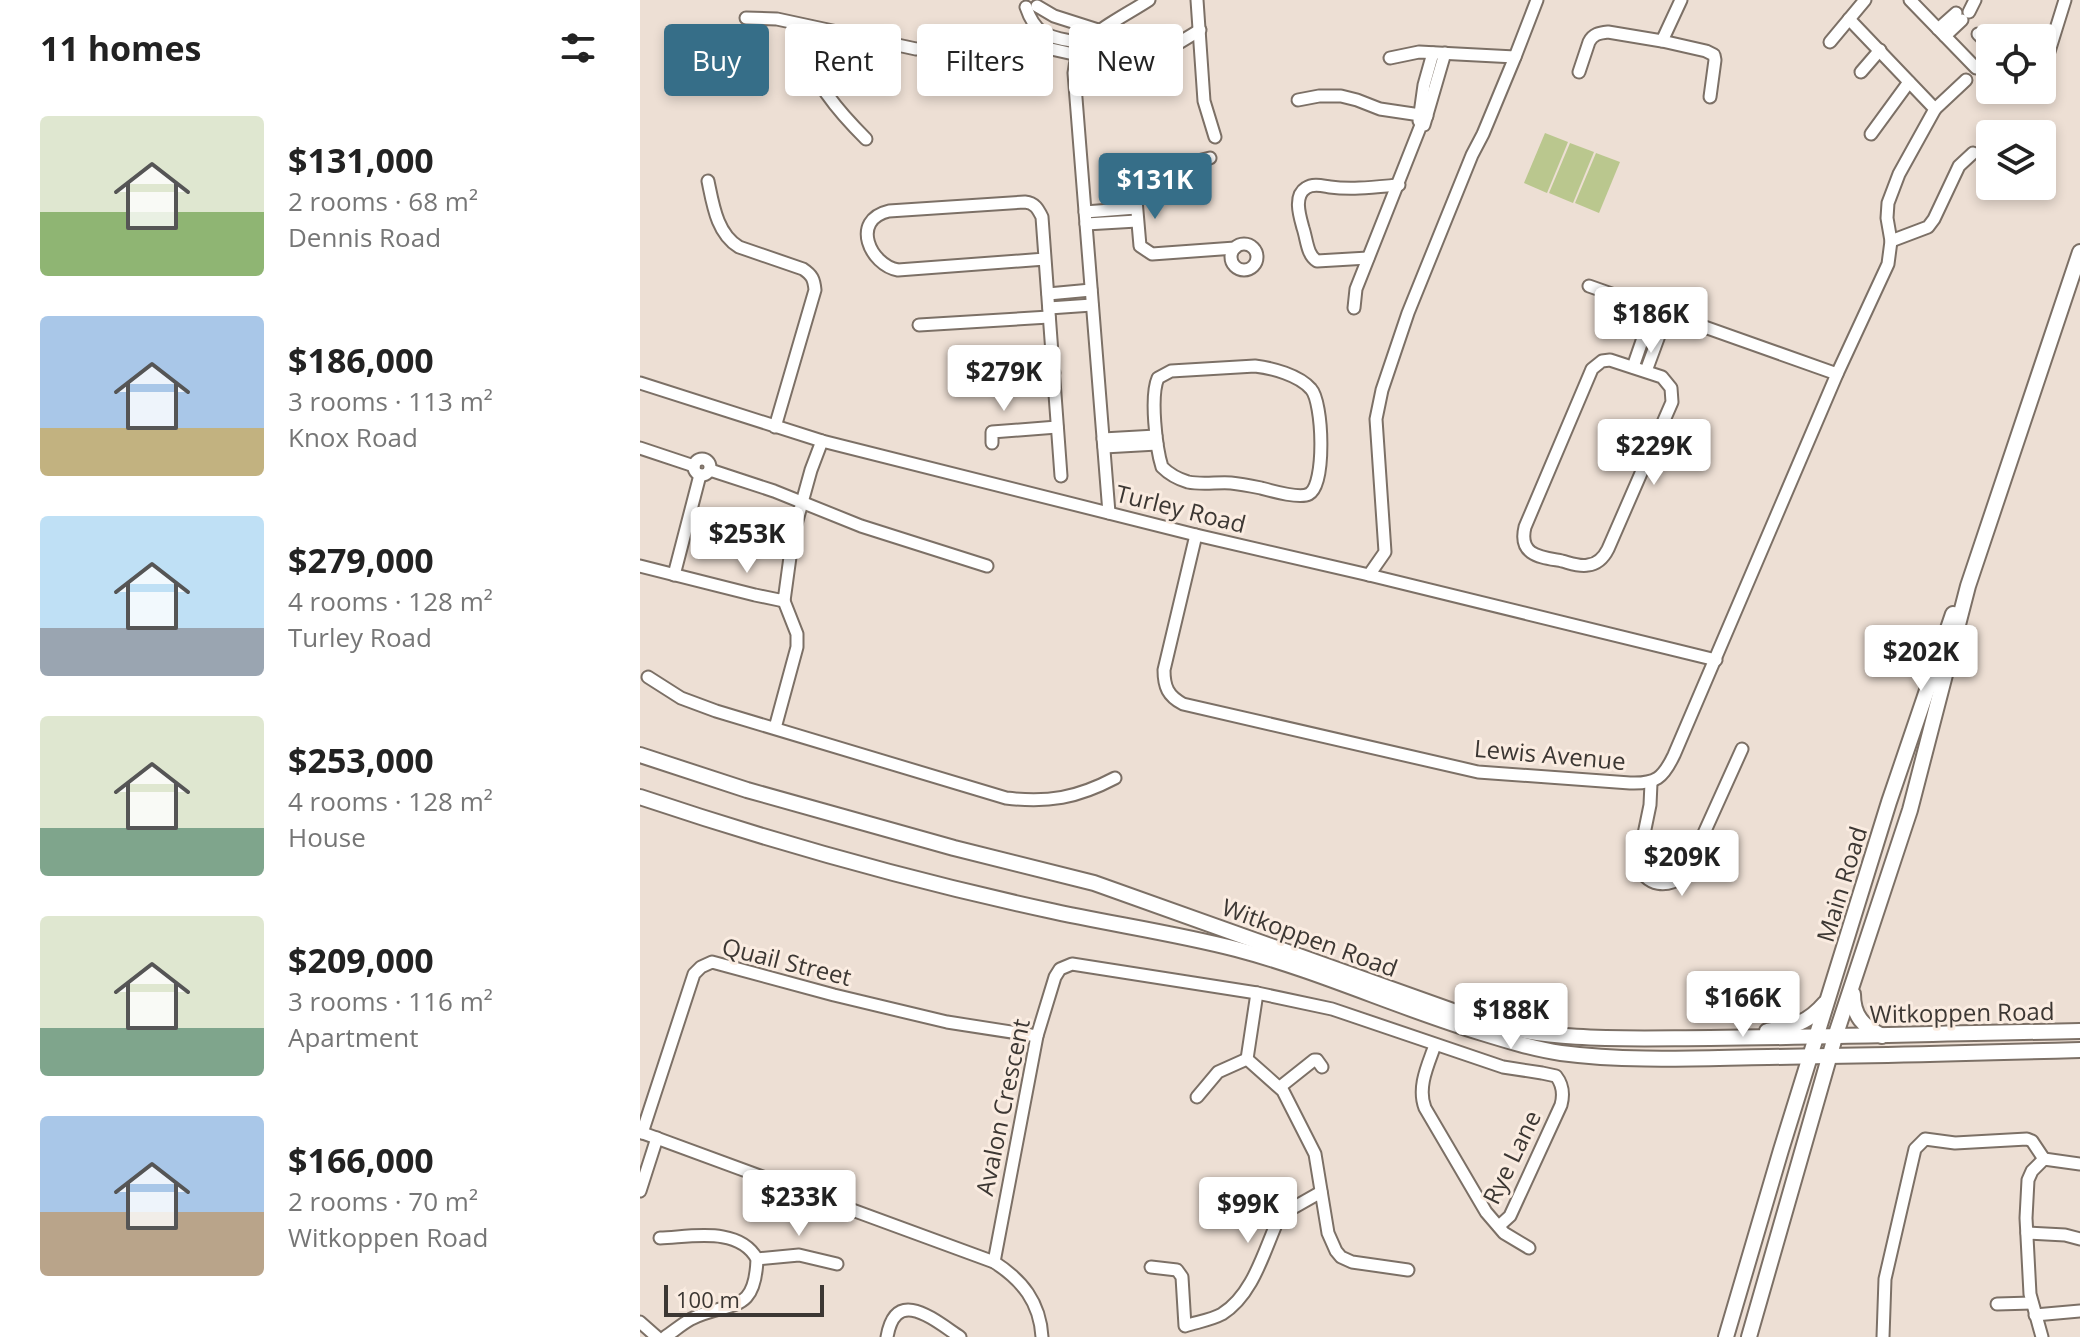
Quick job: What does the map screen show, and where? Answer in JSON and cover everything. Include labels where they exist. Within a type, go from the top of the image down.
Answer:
[{"type":"main road","name":"Main Road","points":[[1749,1337],[1835,1037],[1910,810],[1968,586],[2080,252]]},
{"type":"main road","name":"Main Road","points":[[1726,1337],[1889,802],[1952,616],[1968,586]]},
{"type":"main road","name":"Witkoppen Road","points":[[640,755],[747,790],[954,848],[1094,883],[1496,1025],[1529,1032],[1566,1036],[1735,1038],[2080,1031]]},
{"type":"main road","name":"Witkoppen Road","points":[[640,797],[815,852],[949,887],[1272,959],[1460,1026],[1532,1048],[1622,1058],[1830,1057],[2080,1050]]},
{"type":"main road","points":[[1854,981],[1853,1002],[1857,1016],[1865,1026],[1882,1036]]},
{"type":"main road","points":[[1735,1038],[1803,1023],[1827,999]]},
{"type":"street","points":[[1112,24],[1149,0]]},
{"type":"street","points":[[1197,0],[1204,101],[1215,137]]},
{"type":"street","points":[[1369,575],[1385,552],[1376,419],[1382,390],[1408,313],[1537,0]]},
{"type":"street","points":[[1662,41],[1681,0]]},
{"type":"street","points":[[1830,42],[1865,0]]},
{"type":"street","points":[[1910,0],[1976,68]]},
{"type":"street","points":[[2056,29],[2065,0]]},
{"type":"street","points":[[1027,2],[1079,24]]},
{"type":"street","points":[[1027,2],[1031,23],[1038,30],[1069,44]]},
{"type":"street","points":[[1942,32],[1966,9]]},
{"type":"street","points":[[746,18],[777,19],[798,24]]},
{"type":"street","points":[[1055,37],[1063,19]]},
{"type":"street","points":[[1849,19],[1935,109]]},
{"type":"street","points":[[1183,40],[1200,30]]},
{"type":"street","points":[[901,46],[933,48],[966,32],[1069,48]]},
{"type":"street","points":[[1579,72],[1589,42],[1596,34],[1608,32],[1662,41],[1714,55],[1710,97]]},
{"type":"street","points":[[1861,72],[1880,50]]},
{"type":"street","points":[[1390,58],[1409,53],[1515,57]]},
{"type":"street","points":[[1354,308],[1356,289],[1423,119],[1439,53]]},
{"type":"street","name":"Lewis Avenue","points":[[1196,535],[1164,670],[1164,682],[1174,699],[1183,704],[1452,767],[1488,773],[1651,783],[1671,762],[1837,374],[1888,264],[1891,241],[1888,203],[1899,174],[1935,109],[1966,80]]},
{"type":"street","points":[[1871,134],[1909,82]]},
{"type":"street","points":[[830,96],[866,139]]},
{"type":"street","points":[[1076,96],[1109,513]]},
{"type":"street","points":[[1298,100],[1341,96],[1423,119]]},
{"type":"street","points":[[1891,241],[1928,227],[1959,166],[1973,153]]},
{"type":"street","points":[[1210,158],[1141,175],[1137,179],[1140,246],[1152,254],[1235,248]]},
{"type":"street","points":[[708,181],[719,222],[732,243],[803,269],[814,280],[815,290],[775,427]]},
{"type":"street","points":[[1368,258],[1313,259],[1299,211],[1301,194],[1307,187],[1315,185],[1343,188],[1399,185]]},
{"type":"street","points":[[1045,259],[890,269],[879,260],[869,244],[867,229],[873,217],[889,211],[1031,202],[1037,207],[1042,217],[1061,476]]},
{"type":"street","points":[[1085,218],[1136,208]]},
{"type":"street","points":[[1085,218],[1137,221]]},
{"type":"street","points":[[1589,286],[1837,374]]},
{"type":"street","points":[[1048,294],[1091,290]]},
{"type":"street","points":[[919,325],[1092,305]]},
{"type":"street","points":[[1633,367],[1653,309]]},
{"type":"street","points":[[1646,371],[1667,314]]},
{"type":"street","points":[[1606,360],[1633,367],[1666,380],[1673,392],[1672,402],[1605,554],[1596,563],[1584,566],[1534,555],[1525,545],[1524,532],[1592,369],[1606,360]]},
{"type":"street","points":[[1264,368],[1302,382],[1314,392],[1321,454],[1318,480],[1313,491],[1302,496],[1231,483],[1189,482],[1162,467],[1156,440],[1155,385],[1165,373],[1264,368]]},
{"type":"street","points":[[961,380],[1054,373]]},
{"type":"street","name":"Turley Road","points":[[640,383],[822,441],[1716,660]]},
{"type":"street","points":[[992,443],[992,432],[1057,427]]},
{"type":"street","points":[[1103,443],[1156,440]]},
{"type":"street","points":[[775,728],[796,659],[797,634],[784,601],[790,553],[822,441]]},
{"type":"street","points":[[640,448],[774,491],[861,526],[987,566]]},
{"type":"street","points":[[674,575],[701,470]]},
{"type":"street","points":[[640,566],[784,601]]},
{"type":"street","points":[[648,677],[691,702],[1006,798],[1029,801],[1070,797],[1093,790],[1115,778]]},
{"type":"street","points":[[1651,783],[1652,795],[1638,859],[1639,869],[1652,882],[1670,884],[1686,873],[1742,749]]},
{"type":"street","name":"Quail Street","points":[[641,1132],[694,974],[712,962],[947,1022],[1037,1036]]},
{"type":"street","name":"Rye Lane","points":[[1065,966],[1078,964],[1257,993],[1332,1009],[1503,1067],[1556,1076],[1562,1085],[1561,1105],[1510,1216],[1499,1226],[1486,1212],[1422,1102],[1422,1087],[1435,1045]]},
{"type":"street","name":"Avalon Crescent","points":[[994,1262],[1037,1036],[1055,977],[1065,966]]},
{"type":"street","points":[[1247,1059],[1257,993]]},
{"type":"street","points":[[1247,1059],[1280,1087],[1315,1154],[1328,1233],[1336,1251],[1352,1262],[1408,1270]]},
{"type":"street","points":[[1197,1097],[1218,1072],[1247,1059]]},
{"type":"street","points":[[1280,1087],[1314,1060],[1322,1067]]},
{"type":"street","points":[[641,1132],[994,1262],[1027,1290],[1038,1315],[1042,1337]]},
{"type":"street","points":[[640,1188],[657,1138]]},
{"type":"street","points":[[1883,1337],[1885,1279],[1918,1144],[1925,1139],[1955,1143],[2027,1139],[2032,1141],[2044,1159],[2080,1164]]},
{"type":"street","points":[[2042,1337],[2033,1309],[2027,1233],[2028,1180],[2044,1159]]},
{"type":"street","points":[[1238,1188],[1278,1220]]},
{"type":"street","points":[[1151,1267],[1177,1270],[1182,1277],[1185,1326],[1210,1319],[1225,1312],[1250,1282],[1284,1213],[1321,1192]]},
{"type":"street","points":[[1499,1226],[1509,1237],[1529,1248]]},
{"type":"street","points":[[2027,1233],[2080,1239]]},
{"type":"street","points":[[660,1238],[729,1238],[748,1247],[757,1259],[754,1285],[743,1301],[693,1318],[665,1337]]},
{"type":"street","points":[[757,1259],[799,1255],[837,1264]]},
{"type":"street","points":[[1997,1304],[2080,1311]]},
{"type":"street","points":[[887,1337],[893,1318],[908,1309],[917,1310],[960,1337]]},
{"type":"street","points":[[640,1322],[657,1337]]},
{"type":"green space","points":[[1545,133],[1568,142],[1547,193],[1524,183]]},
{"type":"green space","points":[[1570,143],[1594,152],[1573,203],[1549,193]]},
{"type":"green space","points":[[1596,153],[1620,162],[1599,213],[1575,203]]}]
